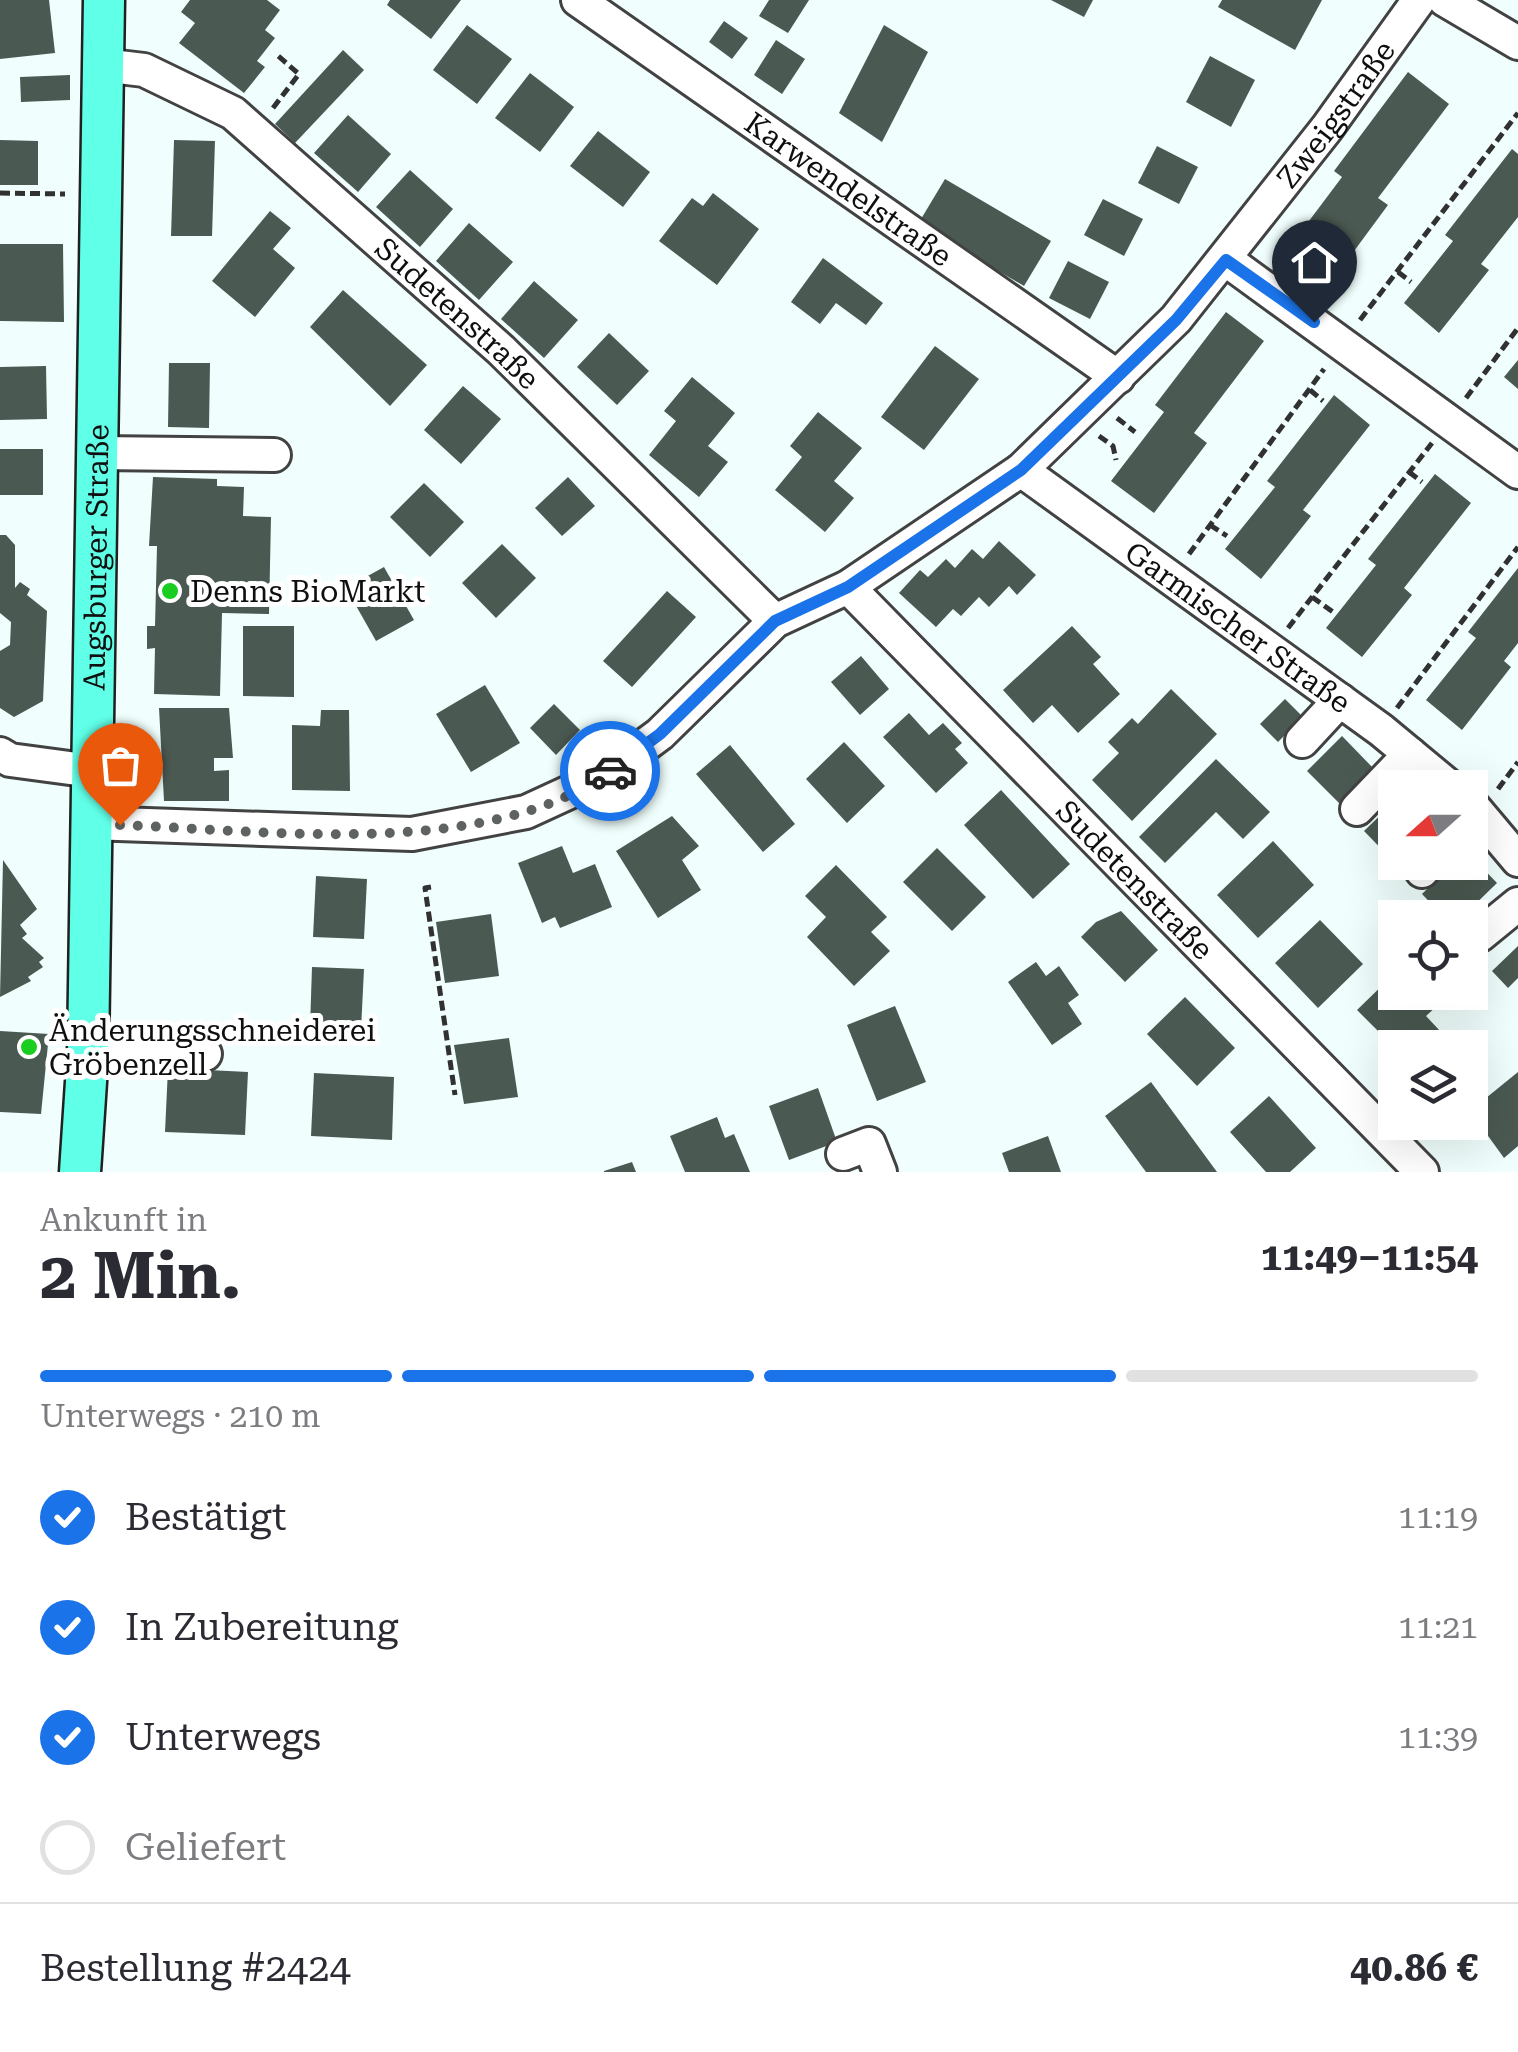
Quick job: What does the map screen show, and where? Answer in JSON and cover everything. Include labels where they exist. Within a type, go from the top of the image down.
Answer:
[{"type":"main road","name":"Augsburger Straße","points":[[80,1172],[88,1052],[98,194],[104,0]]},
{"type":"street","name":"Karwendelstraße","points":[[578,0],[1118,376]]},
{"type":"street","name":"Zweigstraße","points":[[89,822],[412,834],[526,812],[602,778],[660,734],[775,621],[848,587],[1021,470],[1176,320],[1226,260],[1419,0]]},
{"type":"street","points":[[1445,0],[1518,43]]},
{"type":"street","name":"Sudetenstraße","points":[[102,66],[144,70],[233,113],[501,350],[775,621]]},
{"type":"street","points":[[1226,260],[1518,472]]},
{"type":"street","points":[[96,453],[274,455]]},
{"type":"street","name":"Garmischer Straße","points":[[1021,470],[1381,730],[1429,770]]},
{"type":"street","name":"Sudetenstraße","points":[[848,587],[1422,1172]]},
{"type":"street","points":[[1302,742],[1340,700]]},
{"type":"street","points":[[0,754],[10,760],[92,771]]},
{"type":"street","points":[[1357,809],[1410,754]]},
{"type":"street","points":[[1488,828],[1518,860]]},
{"type":"street","points":[[1488,928],[1518,904]]},
{"type":"street","points":[[88,1052],[205,1054]]},
{"type":"street","points":[[843,1154],[869,1144],[880,1172]]},
{"type":"path","points":[[254,131],[300,74],[277,56]]},
{"type":"path","points":[[1488,152],[1498,158]]},
{"type":"path","points":[[0,193],[98,194]]},
{"type":"path","points":[[1397,272],[1411,282]]},
{"type":"path","points":[[1271,650],[1518,328]]},
{"type":"path","points":[[1494,359],[1504,366]]},
{"type":"path","points":[[1310,389],[1323,401]]},
{"type":"path","points":[[1409,472],[1422,482]]},
{"type":"path","points":[[1210,525],[1227,536]]},
{"type":"path","points":[[1381,730],[1518,546]]},
{"type":"path","points":[[1312,597],[1332,612]]},
{"type":"path","points":[[1418,680],[1429,687]]},
{"type":"path","points":[[431,887],[425,888],[456,1095]]},
{"type":"building","points":[[0,0],[49,0],[55,53],[0,59]]},
{"type":"building","points":[[190,0],[267,0],[280,10],[265,30],[275,38],[257,61],[265,67],[244,93],[179,43],[195,23],[181,12]]},
{"type":"building","points":[[390,0],[461,0],[431,39],[387,5]]},
{"type":"building","points":[[769,0],[809,0],[788,33],[759,16]]},
{"type":"building","points":[[1051,0],[1093,0],[1084,17]]},
{"type":"building","points":[[1222,0],[1322,0],[1295,50],[1218,7]]},
{"type":"building","points":[[724,21],[748,38],[732,59],[709,42]]},
{"type":"building","points":[[467,25],[512,59],[477,104],[433,70]]},
{"type":"building","points":[[884,25],[928,52],[882,142],[839,113]]},
{"type":"building","points":[[776,40],[805,59],[782,94],[754,75]]},
{"type":"building","points":[[343,50],[364,70],[295,143],[275,124]]},
{"type":"building","points":[[1210,56],[1255,80],[1231,127],[1186,102]]},
{"type":"building","points":[[1408,72],[1449,104],[1378,198],[1388,205],[1343,266],[1300,233],[1342,177],[1334,171]]},
{"type":"building","points":[[530,73],[574,107],[540,152],[495,118]]},
{"type":"building","points":[[70,75],[70,100],[21,102],[20,77]]},
{"type":"building","points":[[348,115],[391,154],[358,192],[314,153]]},
{"type":"building","points":[[598,131],[650,172],[623,207],[570,166]]},
{"type":"building","points":[[0,140],[38,141],[38,185],[0,185]]},
{"type":"building","points":[[174,140],[215,141],[212,236],[171,236]]},
{"type":"building","points":[[1157,146],[1198,167],[1179,204],[1138,183]]},
{"type":"building","points":[[1512,149],[1518,154],[1518,217],[1481,264],[1489,270],[1439,333],[1404,303],[1453,241],[1445,235]]},
{"type":"building","points":[[410,170],[453,209],[420,247],[376,207]]},
{"type":"building","points":[[945,179],[1051,241],[1024,286],[918,224]]},
{"type":"building","points":[[713,193],[759,229],[717,285],[659,241],[692,198],[703,206]]},
{"type":"building","points":[[1103,199],[1143,219],[1124,256],[1084,235]]},
{"type":"building","points":[[270,211],[291,228],[273,249],[295,268],[255,317],[212,281]]},
{"type":"building","points":[[469,223],[513,262],[479,300],[436,261]]},
{"type":"building","points":[[0,244],[63,244],[64,322],[0,321]]},
{"type":"building","points":[[823,258],[883,303],[866,325],[836,303],[820,324],[791,302]]},
{"type":"building","points":[[1068,261],[1109,282],[1090,319],[1049,298]]},
{"type":"building","points":[[534,281],[578,320],[544,358],[501,319]]},
{"type":"building","points":[[343,290],[427,365],[390,406],[310,327]]},
{"type":"building","points":[[1226,312],[1264,341],[1194,433],[1207,443],[1154,513],[1111,481],[1164,412],[1155,405]]},
{"type":"building","points":[[609,333],[649,371],[617,405],[577,367]]},
{"type":"building","points":[[935,346],[979,379],[924,450],[881,417]]},
{"type":"building","points":[[1518,360],[1518,389],[1504,377]]},
{"type":"building","points":[[169,363],[210,363],[209,428],[168,427]]},
{"type":"building","points":[[46,366],[47,419],[0,420],[0,367]]},
{"type":"building","points":[[692,377],[735,413],[708,446],[728,462],[699,497],[649,455],[676,421],[664,411]]},
{"type":"building","points":[[463,386],[501,419],[461,464],[424,430]]},
{"type":"building","points":[[1334,395],[1370,425],[1303,510],[1311,516],[1261,579],[1225,549],[1275,487],[1267,481]]},
{"type":"building","points":[[818,412],[862,448],[834,481],[854,498],[825,532],[775,490],[802,457],[790,446]]},
{"type":"building","points":[[0,449],[43,449],[43,495],[0,495]]},
{"type":"building","points":[[1435,474],[1471,503],[1404,588],[1412,595],[1362,657],[1326,628],[1376,565],[1368,559]]},
{"type":"building","points":[[153,477],[217,479],[217,486],[244,487],[243,516],[271,517],[269,614],[222,613],[220,696],[154,694],[155,648],[147,649],[147,626],[155,626],[157,546],[149,546]]},
{"type":"building","points":[[568,477],[595,506],[562,536],[535,508]]},
{"type":"building","points":[[424,483],[464,522],[430,557],[390,517]]},
{"type":"building","points":[[0,535],[6,535],[15,545],[15,588],[20,582],[30,589],[27,595],[47,611],[43,701],[14,717],[0,708],[0,651],[10,645],[11,622],[0,613]]},
{"type":"building","points":[[999,541],[1036,575],[1017,595],[1009,586],[989,607],[979,597],[961,616],[953,609],[936,627],[899,593],[920,570],[928,577],[946,559],[955,568],[972,549],[983,559]]},
{"type":"building","points":[[502,544],[536,578],[496,618],[462,583]]},
{"type":"building","points":[[384,567],[414,620],[376,641],[346,588]]},
{"type":"building","points":[[1518,568],[1518,643],[1504,661],[1511,667],[1462,730],[1426,700],[1476,638],[1468,632]]},
{"type":"building","points":[[667,591],[696,617],[632,687],[603,661]]},
{"type":"building","points":[[243,626],[294,626],[294,697],[243,696]]},
{"type":"building","points":[[1072,626],[1101,657],[1093,664],[1120,694],[1078,733],[1052,705],[1033,723],[1003,690]]},
{"type":"building","points":[[861,656],[889,689],[860,715],[831,682]]},
{"type":"building","points":[[485,685],[520,743],[471,772],[436,714]]},
{"type":"building","points":[[1171,689],[1217,734],[1132,821],[1092,780],[1119,753],[1108,742],[1132,718],[1138,724]]},
{"type":"building","points":[[1285,699],[1303,717],[1278,742],[1260,724]]},
{"type":"building","points":[[554,704],[580,730],[556,755],[530,728]]},
{"type":"building","points":[[159,708],[229,708],[233,758],[214,758],[214,771],[229,770],[229,801],[164,801]]},
{"type":"building","points":[[321,710],[349,710],[350,791],[292,790],[292,725],[320,726]]},
{"type":"building","points":[[909,713],[929,735],[943,723],[962,743],[955,749],[968,763],[936,793],[883,737]]},
{"type":"building","points":[[1342,736],[1374,769],[1340,804],[1307,771]]},
{"type":"building","points":[[844,742],[885,786],[847,823],[806,779]]},
{"type":"building","points":[[730,745],[795,824],[763,852],[696,774]]},
{"type":"building","points":[[1216,759],[1270,812],[1243,839],[1216,812],[1165,863],[1139,837]]},
{"type":"building","points":[[1001,790],[1070,864],[1033,899],[964,825]]},
{"type":"building","points":[[672,816],[699,846],[682,860],[701,890],[658,918],[616,851]]},
{"type":"building","points":[[1378,817],[1378,845],[1364,831]]},
{"type":"building","points":[[1273,841],[1314,885],[1258,938],[1217,895]]},
{"type":"building","points":[[562,846],[573,873],[595,864],[612,907],[560,928],[555,917],[542,923],[518,863]]},
{"type":"building","points":[[937,848],[986,897],[952,931],[903,882]]},
{"type":"building","points":[[3,860],[37,909],[20,925],[27,934],[22,938],[44,958],[39,962],[43,967],[28,977],[31,981],[0,997]]},
{"type":"building","points":[[836,865],[887,917],[871,932],[890,951],[854,986],[807,937],[826,917],[805,896]]},
{"type":"building","points":[[1488,874],[1497,883],[1480,900],[1428,900],[1422,894],[1436,880],[1488,880]]},
{"type":"building","points":[[316,876],[367,879],[364,939],[313,937]]},
{"type":"building","points":[[1121,911],[1158,950],[1125,982],[1081,937],[1096,922]]},
{"type":"building","points":[[491,914],[499,976],[445,983],[436,922]]},
{"type":"building","points":[[1320,920],[1363,964],[1318,1008],[1275,963]]},
{"type":"building","points":[[1518,946],[1518,978],[1508,988],[1492,971]]},
{"type":"building","points":[[1036,962],[1046,976],[1059,966],[1079,995],[1068,1003],[1082,1024],[1052,1045],[1008,982]]},
{"type":"building","points":[[312,967],[364,969],[361,1030],[310,1028]]},
{"type":"building","points":[[1378,990],[1378,1010],[1433,1010],[1426,1016],[1439,1030],[1378,1031],[1357,1010]]},
{"type":"building","points":[[1185,997],[1235,1048],[1197,1086],[1147,1034]]},
{"type":"building","points":[[895,1006],[926,1082],[877,1101],[847,1025]]},
{"type":"building","points":[[0,1031],[49,1034],[41,1114],[0,1112]]},
{"type":"building","points":[[509,1038],[518,1097],[464,1104],[454,1045]]},
{"type":"building","points":[[168,1068],[248,1072],[245,1135],[165,1132]]},
{"type":"building","points":[[1518,1072],[1518,1146],[1504,1158],[1488,1136],[1488,1096]]},
{"type":"building","points":[[314,1073],[394,1077],[392,1140],[311,1136]]},
{"type":"building","points":[[1151,1082],[1217,1172],[1146,1172],[1105,1116]]},
{"type":"building","points":[[818,1088],[837,1142],[789,1160],[769,1106]]},
{"type":"building","points":[[1269,1096],[1316,1148],[1290,1172],[1266,1172],[1230,1132]]},
{"type":"building","points":[[717,1117],[725,1138],[734,1134],[750,1172],[685,1172],[670,1136]]},
{"type":"building","points":[[1048,1136],[1061,1172],[1009,1172],[1002,1153]]},
{"type":"building","points":[[632,1162],[636,1172],[604,1172],[604,1171]]},
{"type":"way so far","points":[[120,825],[412,834],[526,812],[610,771]]},
{"type":"place","name":"Denns BioMarkt","points":[[170,591]]},
{"type":"place","name":"Änderungsschneiderei Gröbenzell","points":[[29,1047]]},
{"type":"route","points":[[610,771],[660,734],[775,621],[848,587],[1021,470],[1176,320],[1226,260],[1314,322]]}]
